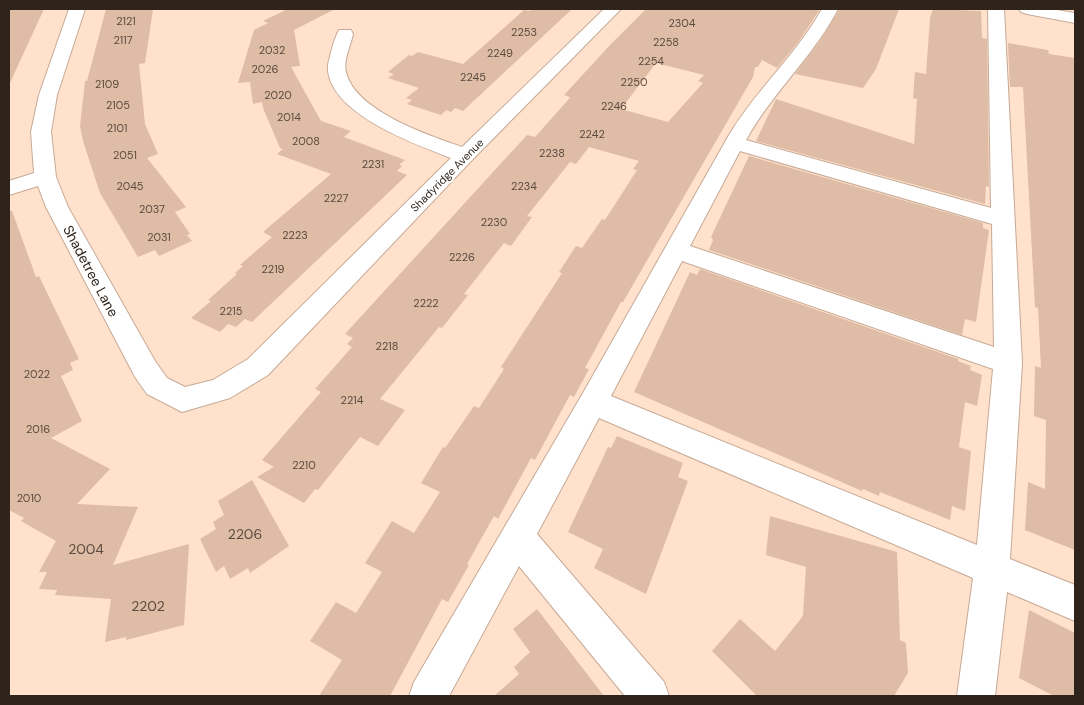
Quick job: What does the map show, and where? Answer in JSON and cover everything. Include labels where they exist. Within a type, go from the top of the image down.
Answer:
[{"type":"street","name":"Shadetree Lane","points":[[77,9],[48,95],[41,132],[44,168],[57,208],[144,369],[157,386],[182,400],[220,390],[258,366],[282,343]]},
{"type":"street","name":"Shadyridge Avenue","points":[[282,343],[465,156],[613,9]]},
{"type":"street","points":[[428,696],[593,402],[734,143],[754,112],[804,51],[830,9]]},
{"type":"street","points":[[976,696],[992,568],[1008,363],[996,9]]},
{"type":"street","points":[[1026,9],[1075,18]]},
{"type":"street","points":[[345,34],[336,71],[346,91],[367,110],[395,128],[465,156]]},
{"type":"street","points":[[734,143],[1003,219]]},
{"type":"street","points":[[9,170],[44,168]]},
{"type":"street","points":[[9,188],[44,168]]},
{"type":"street","points":[[676,250],[1008,363]]},
{"type":"street","points":[[593,402],[1075,603]]},
{"type":"street","points":[[518,537],[650,696]]},
{"type":"building","points":[[9,9],[44,9],[9,85]]},
{"type":"building","points":[[106,9],[153,9],[145,63],[139,64],[145,124],[158,154],[147,158],[186,207],[175,212],[190,234],[187,235],[192,241],[159,256],[155,250],[138,257],[100,193],[83,141],[80,126],[85,81],[87,81]]},
{"type":"building","points":[[288,9],[335,9],[294,30],[300,66],[291,67],[321,121],[351,131],[344,137],[405,160],[399,165],[402,166],[397,171],[407,175],[252,322],[245,319],[236,327],[228,324],[220,332],[191,318],[211,301],[208,300],[237,274],[235,273],[243,266],[240,265],[272,237],[263,232],[331,174],[277,154],[283,149],[280,148],[262,102],[253,104],[250,82],[238,83],[254,30],[268,23],[263,21]]},
{"type":"building","points":[[533,9],[572,9],[463,111],[455,108],[451,112],[446,110],[441,115],[407,104],[412,100],[406,98],[419,88],[388,78],[394,74],[388,72],[409,55],[412,56],[418,52],[463,64],[524,10],[530,11]]},
{"type":"building","points":[[646,9],[820,9],[799,41],[777,68],[762,60],[758,67],[755,67],[753,77],[623,302],[621,302],[585,368],[589,369],[574,397],[570,395],[535,460],[531,458],[498,519],[494,516],[448,602],[442,599],[390,696],[319,696],[342,660],[310,641],[336,602],[356,613],[382,572],[365,563],[392,521],[414,533],[440,492],[421,483],[443,447],[445,448],[474,406],[479,408],[504,369],[501,367],[562,273],[559,272],[576,246],[582,248],[602,219],[605,220],[637,170],[633,169],[639,161],[589,147],[576,164],[570,162],[527,216],[532,217],[511,246],[504,243],[464,294],[468,295],[442,328],[439,327],[380,399],[405,410],[378,446],[360,437],[318,490],[315,489],[304,503],[257,477],[274,467],[262,460],[321,392],[315,389],[352,347],[347,344],[353,338],[345,334],[527,135],[535,137],[570,97],[564,95]],"holes":[[[656,63],[704,75],[698,81],[703,83],[668,122],[621,109]]]},
{"type":"building","points":[[840,9],[899,9],[876,69],[863,88],[795,74],[818,44]]},
{"type":"building","points":[[933,9],[981,11],[982,38],[987,39],[989,187],[986,186],[985,204],[756,141],[776,99],[914,144],[917,99],[913,98],[915,72],[926,74],[930,18]]},
{"type":"building","points":[[1008,43],[1048,50],[1049,54],[1075,58],[1075,550],[1025,530],[1028,482],[1045,489],[1046,420],[1034,416],[1035,366],[1041,368],[1038,308],[1035,307],[1023,87],[1010,87]]},
{"type":"building","points":[[749,156],[983,223],[983,228],[989,230],[976,322],[965,319],[962,335],[709,250],[713,240],[711,237]]},
{"type":"building","points":[[9,211],[12,211],[36,277],[39,276],[79,359],[70,363],[73,370],[61,376],[82,421],[51,438],[110,469],[77,504],[138,507],[113,565],[189,544],[184,625],[126,640],[126,637],[105,642],[111,599],[55,595],[57,590],[39,589],[47,572],[39,572],[56,541],[21,521],[24,518],[9,510]]},
{"type":"building","points":[[700,269],[958,359],[958,361],[971,366],[970,370],[982,375],[977,406],[965,402],[959,447],[971,451],[965,511],[952,506],[950,520],[880,492],[879,496],[863,489],[862,491],[634,392],[690,272],[697,275]]},
{"type":"building","points":[[617,436],[683,463],[678,477],[688,481],[646,594],[594,568],[603,549],[568,532],[608,447],[611,448]]},
{"type":"building","points":[[252,480],[289,546],[250,573],[248,568],[230,579],[224,566],[216,572],[200,539],[216,529],[213,522],[224,515],[218,501]]},
{"type":"building","points":[[770,516],[897,552],[900,640],[906,643],[908,673],[894,696],[757,696],[712,651],[740,619],[775,651],[803,616],[806,567],[766,555]]},
{"type":"building","points":[[537,609],[604,696],[494,696],[519,674],[514,667],[530,652],[513,629]]},
{"type":"building","points":[[1029,610],[1075,633],[1075,696],[1054,696],[1019,678]]}]
